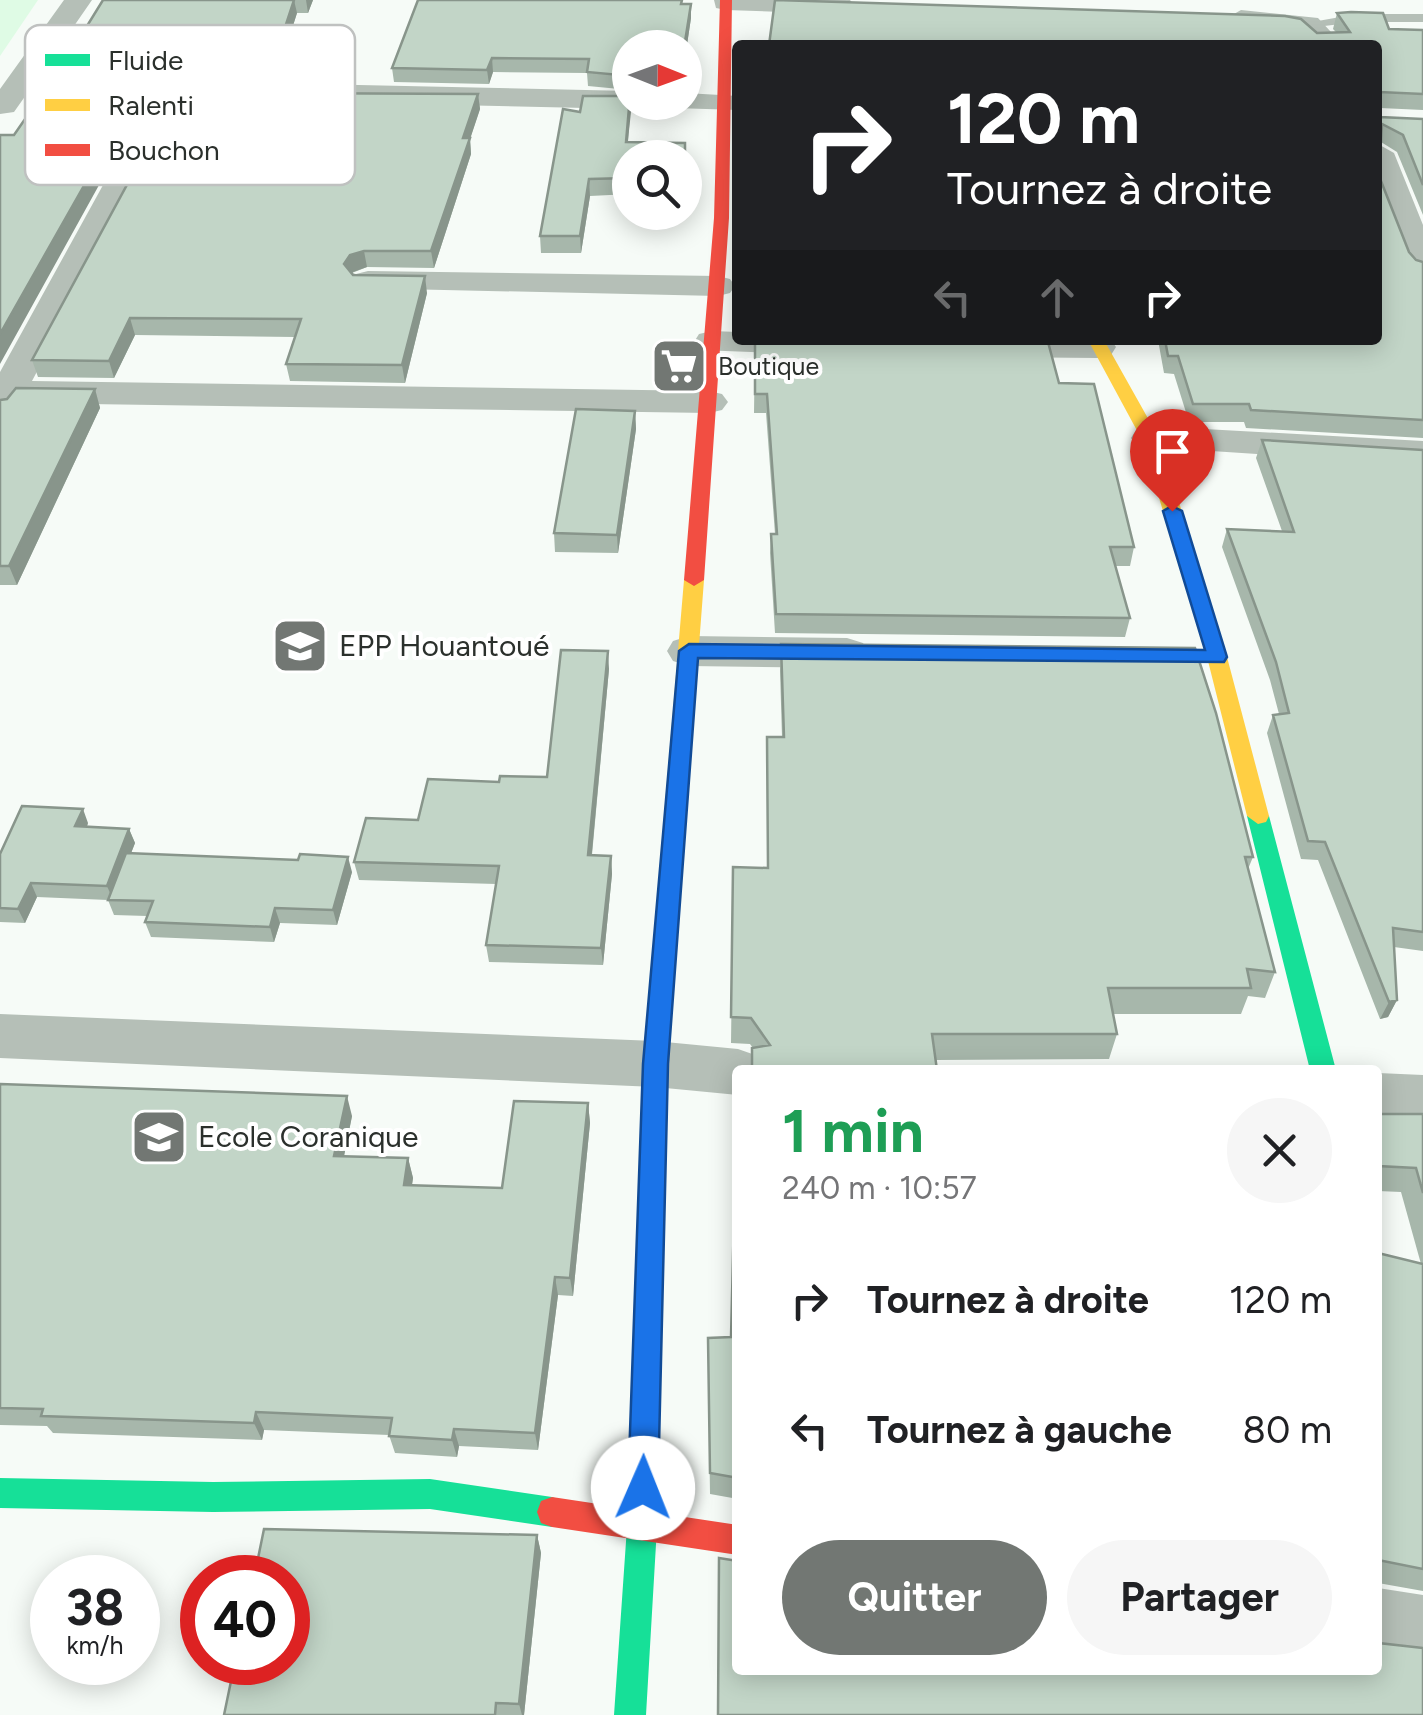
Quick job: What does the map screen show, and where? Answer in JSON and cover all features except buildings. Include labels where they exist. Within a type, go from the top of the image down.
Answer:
[{"type":"street","points":[[61,25],[78,0]]},
{"type":"street","points":[[732,88],[726,1],[865,6]]},
{"type":"street","points":[[1223,18],[1308,24],[1324,40]]},
{"type":"street","points":[[0,111],[25,76]]},
{"type":"street","points":[[18,86],[25,86]]},
{"type":"street","points":[[355,93],[612,100]]},
{"type":"street","points":[[702,102],[732,103]]},
{"type":"street","points":[[630,1715],[642,1527],[655,1064],[732,115]]},
{"type":"street","points":[[1382,162],[1423,267]]},
{"type":"street","points":[[120,185],[4,399],[709,402]]},
{"type":"street","points":[[368,281],[718,286]]},
{"type":"street","points":[[0,336],[39,337]]},
{"type":"street","points":[[712,342],[732,342]]},
{"type":"street","points":[[1098,345],[1150,438],[1197,656],[1321,1065]]},
{"type":"street","points":[[1150,438],[1423,453]]},
{"type":"street","points":[[689,651],[884,653]]},
{"type":"street","points":[[0,1036],[655,1064],[732,1071]]},
{"type":"street","points":[[1382,1097],[1423,1098]]},
{"type":"street","points":[[0,1493],[213,1498],[430,1494],[732,1539]]},
{"type":"street","points":[[1382,1624],[1423,1630]]},
{"type":"lane","points":[[1308,24],[1356,18],[1423,18]]},
{"type":"green space","points":[[0,0],[38,0],[0,56]]},
{"type":"traffic: fast","points":[[1258,816],[1322,1065]]},
{"type":"traffic: fast","points":[[630,1715],[642,1527],[652,1178]]},
{"type":"traffic: fast","points":[[0,1493],[213,1497],[430,1494],[552,1512]]},
{"type":"traffic: slow","points":[[1099,345],[1150,438],[1217,657],[1258,816]]},
{"type":"traffic: slow","points":[[652,1178],[655,1064],[694,580]]},
{"type":"traffic: jam","points":[[694,580],[722,218],[726,0]]},
{"type":"traffic: jam","points":[[552,1512],[732,1539]]},
{"type":"place","name":"Boutique","points":[[679,366]]},
{"type":"place","name":"EPP Houantoué","points":[[300,646]]},
{"type":"place","name":"Ecole Coranique","points":[[159,1137]]},
{"type":"route","points":[[643,1488],[655,1064],[689,651],[1217,657],[1172,511]]}]
